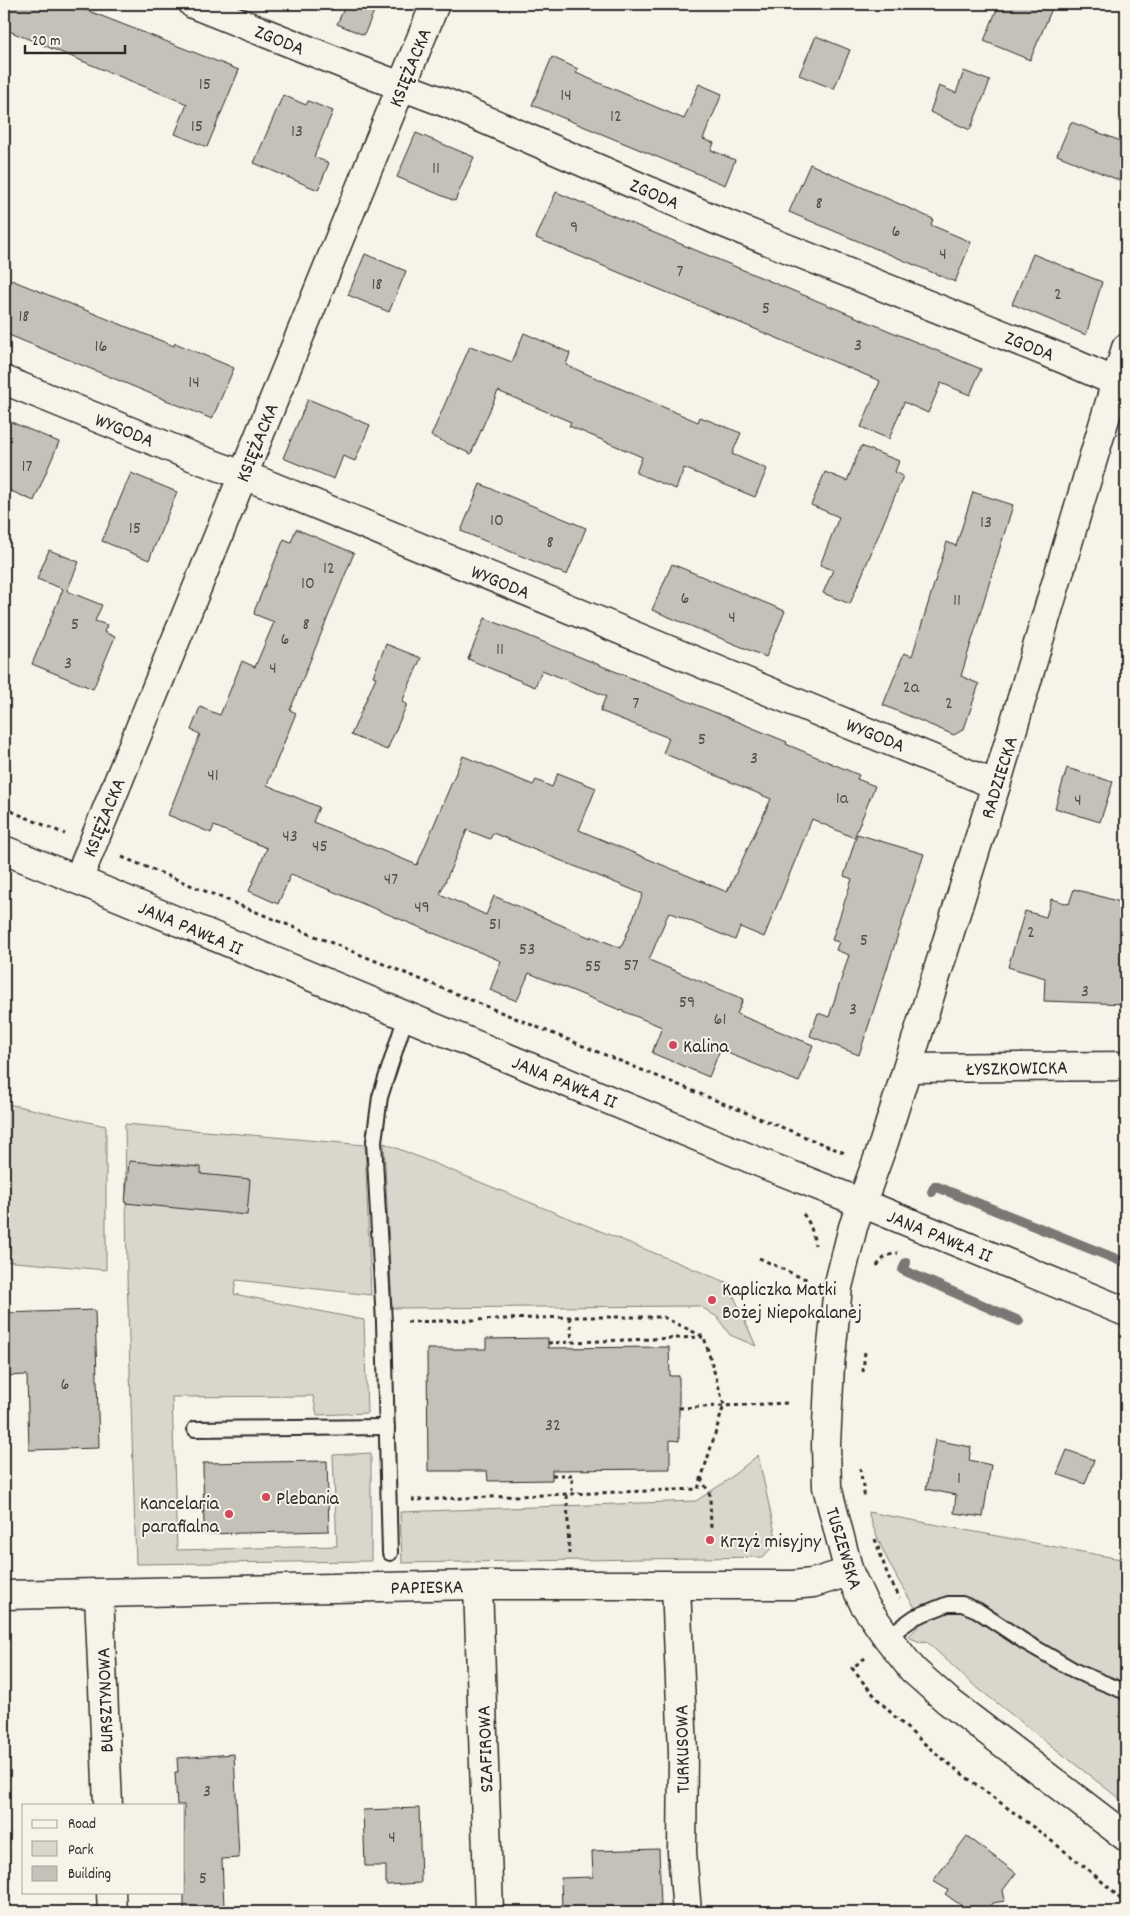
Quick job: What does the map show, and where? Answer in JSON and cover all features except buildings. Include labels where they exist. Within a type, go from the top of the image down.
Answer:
[{"type":"street","name":"ZGODA","points":[[193,4],[401,87],[449,104],[714,219],[1052,354],[1116,382]]},
{"type":"street","name":"KSIĘŻACKA","points":[[78,880],[435,4]]},
{"type":"street","name":"RADZIECKA","points":[[862,1203],[908,1068],[996,785],[1126,348]]},
{"type":"street","name":"WYGODA","points":[[4,380],[996,785]]},
{"type":"street","name":"JANA PAWŁA II","points":[[4,850],[1126,1312]]},
{"type":"street","name":"ŁYSZKOWICKA","points":[[908,1068],[1126,1066]]},
{"type":"street","name":"TUSZEWSKA","points":[[862,1203],[838,1287],[827,1402],[827,1487],[849,1572],[864,1604],[888,1639],[913,1670],[948,1701],[1126,1837]]},
{"type":"street","name":"PAPIESKA","points":[[4,1595],[478,1585],[792,1585],[812,1583],[849,1572]]},
{"type":"street","name":"SZAFIROWA","points":[[478,1585],[489,1912]]},
{"type":"street","name":"TURKUSOWA","points":[[676,1586],[683,1752],[682,1852],[686,1912]]},
{"type":"street","name":"BURSZTYNOWA","points":[[99,1594],[108,1804]]},
{"type":"street","points":[[111,1894],[112,1912]]},
{"type":"lane","points":[[390,1553],[384,1322],[374,1141],[380,1097],[406,1016]]},
{"type":"lane","points":[[195,1429],[387,1427]]},
{"type":"lane","points":[[888,1639],[915,1617],[948,1604],[962,1604],[977,1610],[1024,1642],[1077,1672],[1126,1692]]},
{"type":"path","points":[[4,808],[875,1166]]},
{"type":"path","points":[[876,1270],[880,1262],[887,1256],[904,1253]]},
{"type":"path","points":[[759,1258],[802,1278],[810,1279]]},
{"type":"path","points":[[570,1317],[572,1342]]},
{"type":"path","points":[[384,1322],[570,1317],[663,1317],[704,1337],[724,1405],[698,1490],[389,1501]]},
{"type":"path","points":[[548,1343],[704,1337]]},
{"type":"path","points":[[863,1378],[866,1349]]},
{"type":"path","points":[[679,1408],[788,1403]]},
{"type":"path","points":[[859,1464],[865,1502]]},
{"type":"path","points":[[552,1475],[572,1475],[572,1494]]},
{"type":"path","points":[[701,1478],[710,1495],[711,1530]]},
{"type":"path","points":[[567,1495],[569,1564]]},
{"type":"path","points":[[874,1537],[888,1576],[901,1600],[915,1617]]},
{"type":"path","points":[[888,1639],[852,1668],[863,1683],[913,1735],[1074,1859],[1113,1891],[1126,1905]]},
{"type":"green space","points":[[4,1103],[106,1126],[106,1270],[4,1261]]},
{"type":"green space","points":[[125,1124],[365,1145],[371,1295],[236,1280],[234,1294],[364,1320],[367,1413],[317,1415],[313,1396],[172,1397],[177,1550],[337,1546],[333,1455],[371,1453],[371,1561],[136,1564],[127,1275]]},
{"type":"green space","points":[[384,1143],[728,1283],[756,1346],[730,1335],[717,1317],[700,1306],[392,1308]]},
{"type":"green space","points":[[758,1455],[777,1542],[763,1557],[402,1563],[400,1512],[696,1501],[725,1482]]},
{"type":"green space","points":[[868,1512],[1126,1560],[1126,1804],[970,1682],[926,1641],[920,1642],[908,1637],[924,1621],[892,1568]]},
{"type":"waterway","points":[[932,1192],[935,1186],[1126,1263]]},
{"type":"waterway","points":[[906,1263],[903,1270],[1019,1321]]},
{"type":"place","name":"Kalina","points":[[673,1045]]},
{"type":"place","name":"Kapliczka Matki Bożej Niepokalanej","points":[[712,1300]]},
{"type":"place","name":"Plebania","points":[[266,1497]]},
{"type":"place","name":"Kancelaria parafialna","points":[[229,1514]]},
{"type":"place","name":"Krzyż misyjny","points":[[710,1540]]}]
